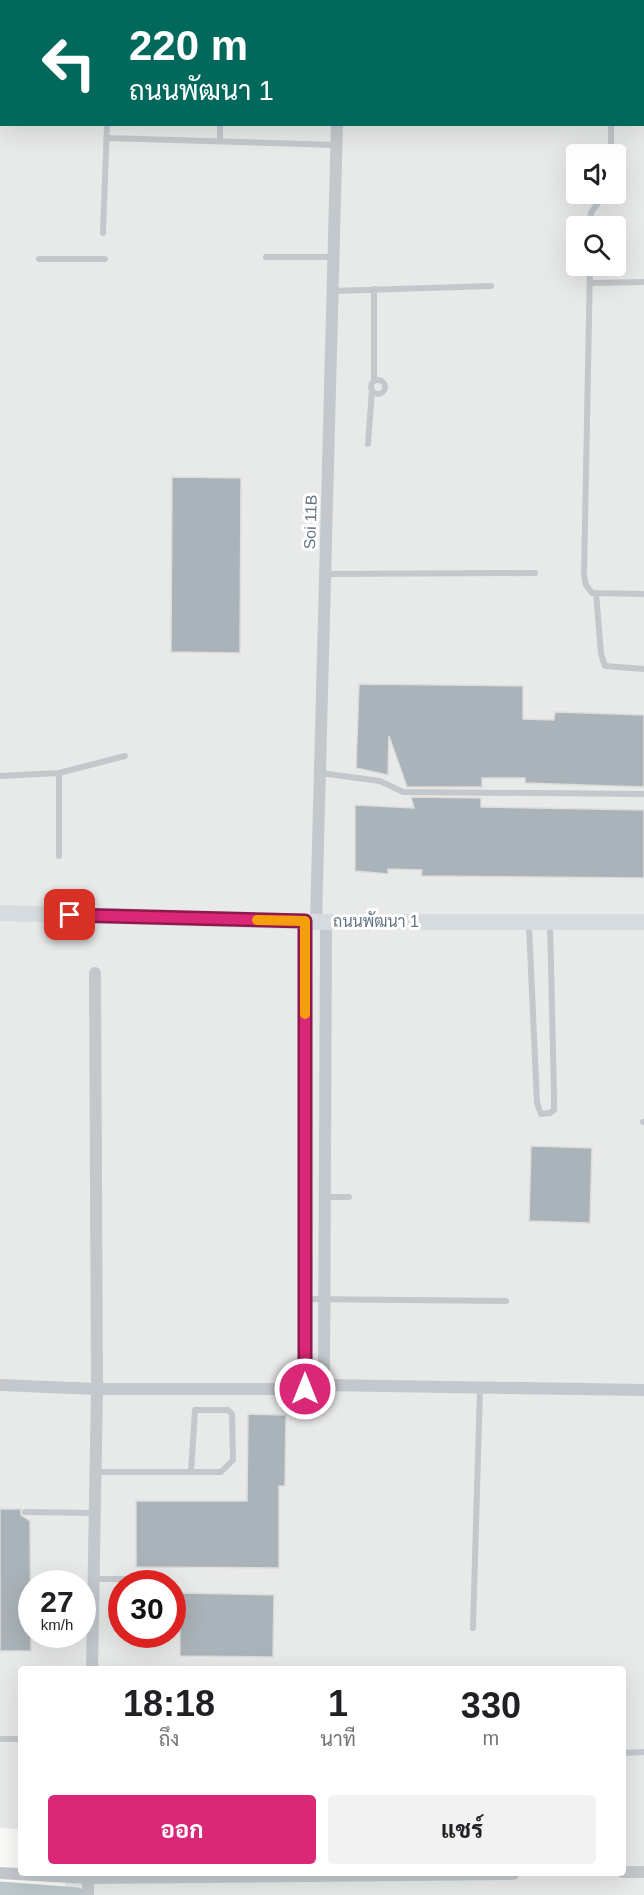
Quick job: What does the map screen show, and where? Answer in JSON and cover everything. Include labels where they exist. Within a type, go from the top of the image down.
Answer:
[{"type":"main road","name":"ถนนพัฒนา 1","points":[[0,913],[316,921],[644,922]]},
{"type":"street","name":"Soi 11B","points":[[316,921],[337,126]]},
{"type":"street","points":[[305,1389],[305,1166],[316,921]]},
{"type":"street","points":[[316,921],[325,1167],[324,1385]]},
{"type":"street","points":[[94,1570],[97,1389],[95,973]]},
{"type":"street","points":[[305,1166],[325,1167]]},
{"type":"street","points":[[305,1262],[324,1264]]},
{"type":"street","points":[[0,1385],[97,1389],[305,1389],[324,1385],[644,1390]]},
{"type":"street","points":[[92,1648],[92,1666]]},
{"type":"street","points":[[626,1872],[644,1872]]},
{"type":"street","points":[[0,1873],[18,1874]]},
{"type":"street","points":[[88,1876],[88,1895]]},
{"type":"lane","points":[[103,233],[107,126]]},
{"type":"lane","points":[[220,126],[220,141]]},
{"type":"lane","points":[[611,126],[611,144]]},
{"type":"lane","points":[[106,138],[337,145]]},
{"type":"lane","points":[[266,257],[334,257]]},
{"type":"lane","points":[[39,259],[105,259]]},
{"type":"lane","points":[[590,276],[584,575],[586,585],[596,593],[644,594]]},
{"type":"lane","points":[[590,283],[644,282]]},
{"type":"lane","points":[[333,291],[491,286]]},
{"type":"lane","points":[[368,444],[374,381],[374,289]]},
{"type":"lane","points":[[372,390],[381,393],[385,387],[381,381],[374,381]]},
{"type":"lane","points":[[325,574],[536,573]]},
{"type":"lane","points":[[596,593],[601,654],[605,666],[644,669]]},
{"type":"lane","points":[[0,776],[59,773],[125,756]]},
{"type":"lane","points":[[59,773],[59,856]]},
{"type":"lane","points":[[320,773],[380,781],[403,792],[644,794]]},
{"type":"lane","points":[[529,921],[537,1103],[541,1114],[554,1110],[550,921]]},
{"type":"lane","points":[[325,1197],[349,1197]]},
{"type":"lane","points":[[305,1299],[506,1300]]},
{"type":"lane","points":[[473,1628],[480,1388]]},
{"type":"lane","points":[[96,1472],[191,1472],[222,1472],[233,1460],[232,1414],[228,1410],[211,1408],[195,1410],[191,1472]]},
{"type":"lane","points":[[25,1512],[95,1513]]},
{"type":"lane","points":[[0,1739],[18,1739]]},
{"type":"lane","points":[[626,1753],[644,1752]]},
{"type":"shaded area","points":[[0,126],[644,126],[644,1895],[65,1895],[65,1876],[626,1876],[626,1666],[18,1666],[18,1829],[0,1828]]},
{"type":"building","points":[[172,477],[241,478],[240,653],[171,652]]},
{"type":"building","points":[[359,684],[523,686],[523,719],[554,720],[555,712],[644,715],[644,787],[525,783],[525,778],[482,778],[482,787],[407,787],[389,736],[388,775],[356,768]]},
{"type":"building","points":[[411,797],[481,798],[481,807],[644,810],[644,878],[421,876],[422,870],[388,869],[388,874],[355,871],[355,805],[414,808]]},
{"type":"building","points":[[531,1146],[592,1148],[590,1223],[529,1221]]},
{"type":"building","points":[[248,1414],[286,1415],[285,1486],[279,1486],[279,1568],[136,1567],[136,1501],[247,1501]]},
{"type":"building","points":[[0,1509],[21,1509],[21,1515],[30,1521],[30,1570],[18,1570],[18,1648],[31,1648],[31,1651],[0,1651]]},
{"type":"building","points":[[186,1593],[274,1595],[273,1657],[180,1656],[180,1648],[186,1648]]},
{"type":"waterway","points":[[0,1889],[77,1895]]},
{"type":"slow traffic","points":[[257,920],[305,921],[305,1014]]},
{"type":"route","points":[[70,915],[305,921],[305,1389]]}]
